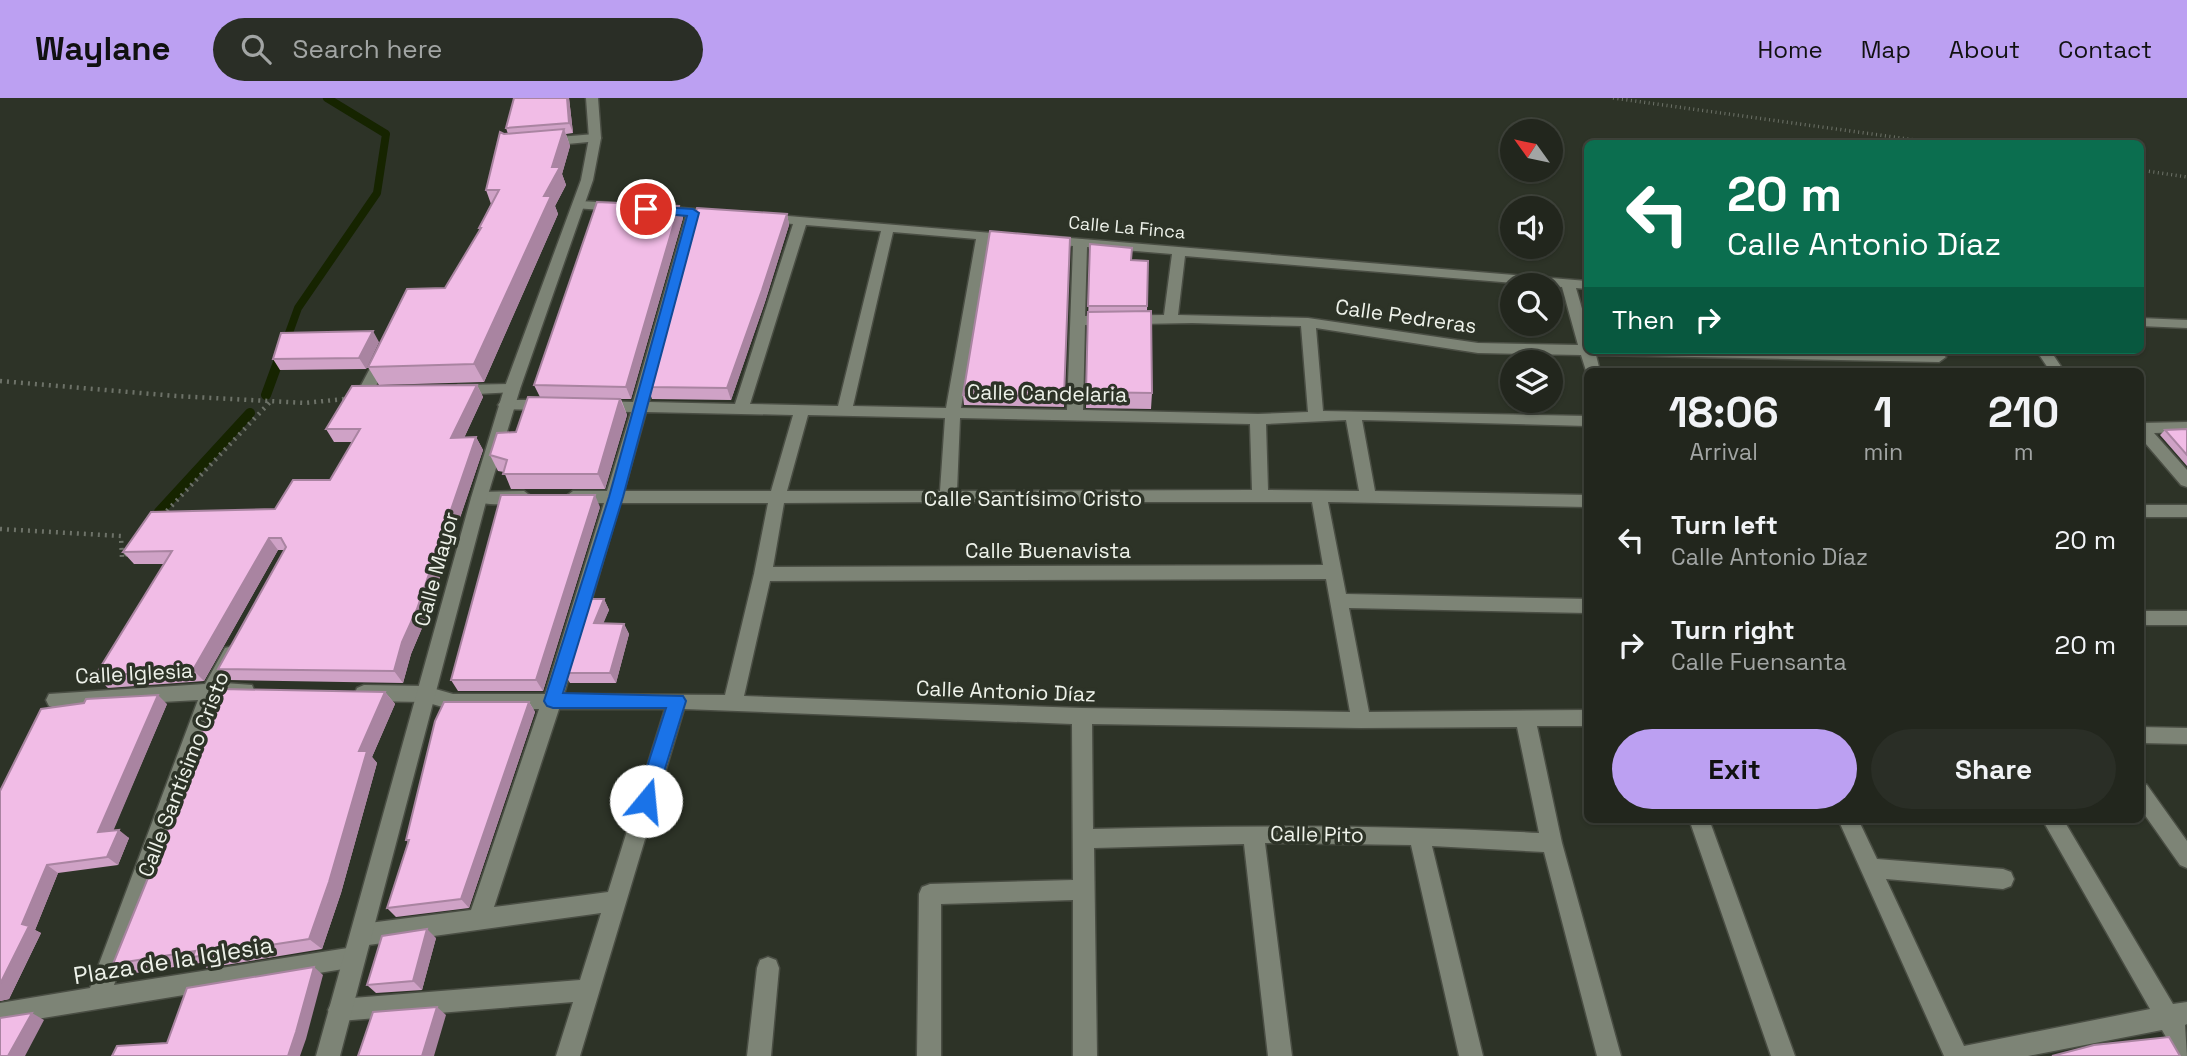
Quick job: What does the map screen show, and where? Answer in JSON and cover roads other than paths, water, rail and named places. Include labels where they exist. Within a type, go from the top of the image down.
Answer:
[{"type":"street","name":"Calle Mayor","points":[[328,1056],[479,498],[509,397],[579,205],[591,164],[595,138],[592,98]]},
{"type":"street","points":[[539,143],[595,138]]},
{"type":"street","name":"Calle La Finca","points":[[579,205],[800,220],[1584,285]]},
{"type":"street","points":[[479,919],[553,701],[616,497],[693,213]]},
{"type":"street","points":[[741,409],[800,220]]},
{"type":"street","points":[[844,411],[888,228]]},
{"type":"street","points":[[948,498],[953,412],[983,236]]},
{"type":"street","points":[[1075,414],[1080,243]]},
{"type":"street","points":[[1170,320],[1179,251]]},
{"type":"street","points":[[1568,284],[1584,347]]},
{"type":"street","name":"Calle Pedreras","points":[[1076,321],[1308,322],[1478,348],[1584,351]]},
{"type":"street","points":[[1308,322],[1316,418]]},
{"type":"street","points":[[2144,322],[2187,324]]},
{"type":"street","points":[[391,339],[365,393],[393,392]]},
{"type":"street","points":[[447,391],[565,405]]},
{"type":"street","name":"Calle Candelaria","points":[[590,406],[1258,419],[1353,415],[1584,421]]},
{"type":"street","points":[[733,703],[763,574],[777,498],[802,410]]},
{"type":"street","points":[[1353,415],[1368,497]]},
{"type":"street","points":[[1258,419],[1260,496]]},
{"type":"street","points":[[2144,428],[2187,427]]},
{"type":"street","points":[[2144,433],[2187,481]]},
{"type":"street","points":[[1320,496],[1361,720]]},
{"type":"street","name":"Calle Santísimo Cristo","points":[[479,498],[1320,496],[1584,501]]},
{"type":"street","points":[[2144,510],[2187,511]]},
{"type":"street","name":"Calle Buenavista","points":[[763,574],[1333,572]]},
{"type":"street","points":[[1340,601],[1584,606]]},
{"type":"street","points":[[2144,618],[2187,618]]},
{"type":"street","name":"Calle Santísimo Cristo","points":[[98,998],[211,692],[244,631]]},
{"type":"street","name":"Calle Iglesia","points":[[56,700],[267,691]]},
{"type":"street","points":[[349,692],[425,694]]},
{"type":"street","name":"Calle Antonio Díaz","points":[[425,694],[453,702],[677,701],[1082,716],[1361,720],[1584,718]]},
{"type":"street","points":[[568,1056],[677,701]]},
{"type":"street","points":[[1082,716],[1085,1056]]},
{"type":"street","points":[[1525,717],[1552,843],[1609,1056]]},
{"type":"street","points":[[2144,735],[2187,736]]},
{"type":"street","points":[[2144,797],[2187,858]]},
{"type":"street","points":[[1700,823],[1783,1056]]},
{"type":"street","points":[[1850,823],[1956,1056]]},
{"type":"street","points":[[2055,823],[2177,1014],[2187,1051]]},
{"type":"street","points":[[1254,834],[1280,1056]]},
{"type":"street","name":"Calle Pito","points":[[1082,839],[1254,834],[1419,836],[1552,843]]},
{"type":"street","points":[[1419,836],[1471,1056]]},
{"type":"street","points":[[1870,868],[2003,878]]},
{"type":"street","points":[[929,1056],[930,894],[1083,890]]},
{"type":"street","points":[[360,934],[614,901]]},
{"type":"street","name":"Plaza de la Iglesia","points":[[0,1013],[354,958]]},
{"type":"street","points":[[759,1056],[768,968]]},
{"type":"street","points":[[340,1010],[589,990]]},
{"type":"street","points":[[1969,1056],[2177,1014]]},
{"type":"waterway","points":[[285,344],[298,308],[377,193],[386,134],[327,98]]},
{"type":"waterway","points":[[266,395],[285,343]]},
{"type":"waterway","points":[[159,512],[250,413]]}]
